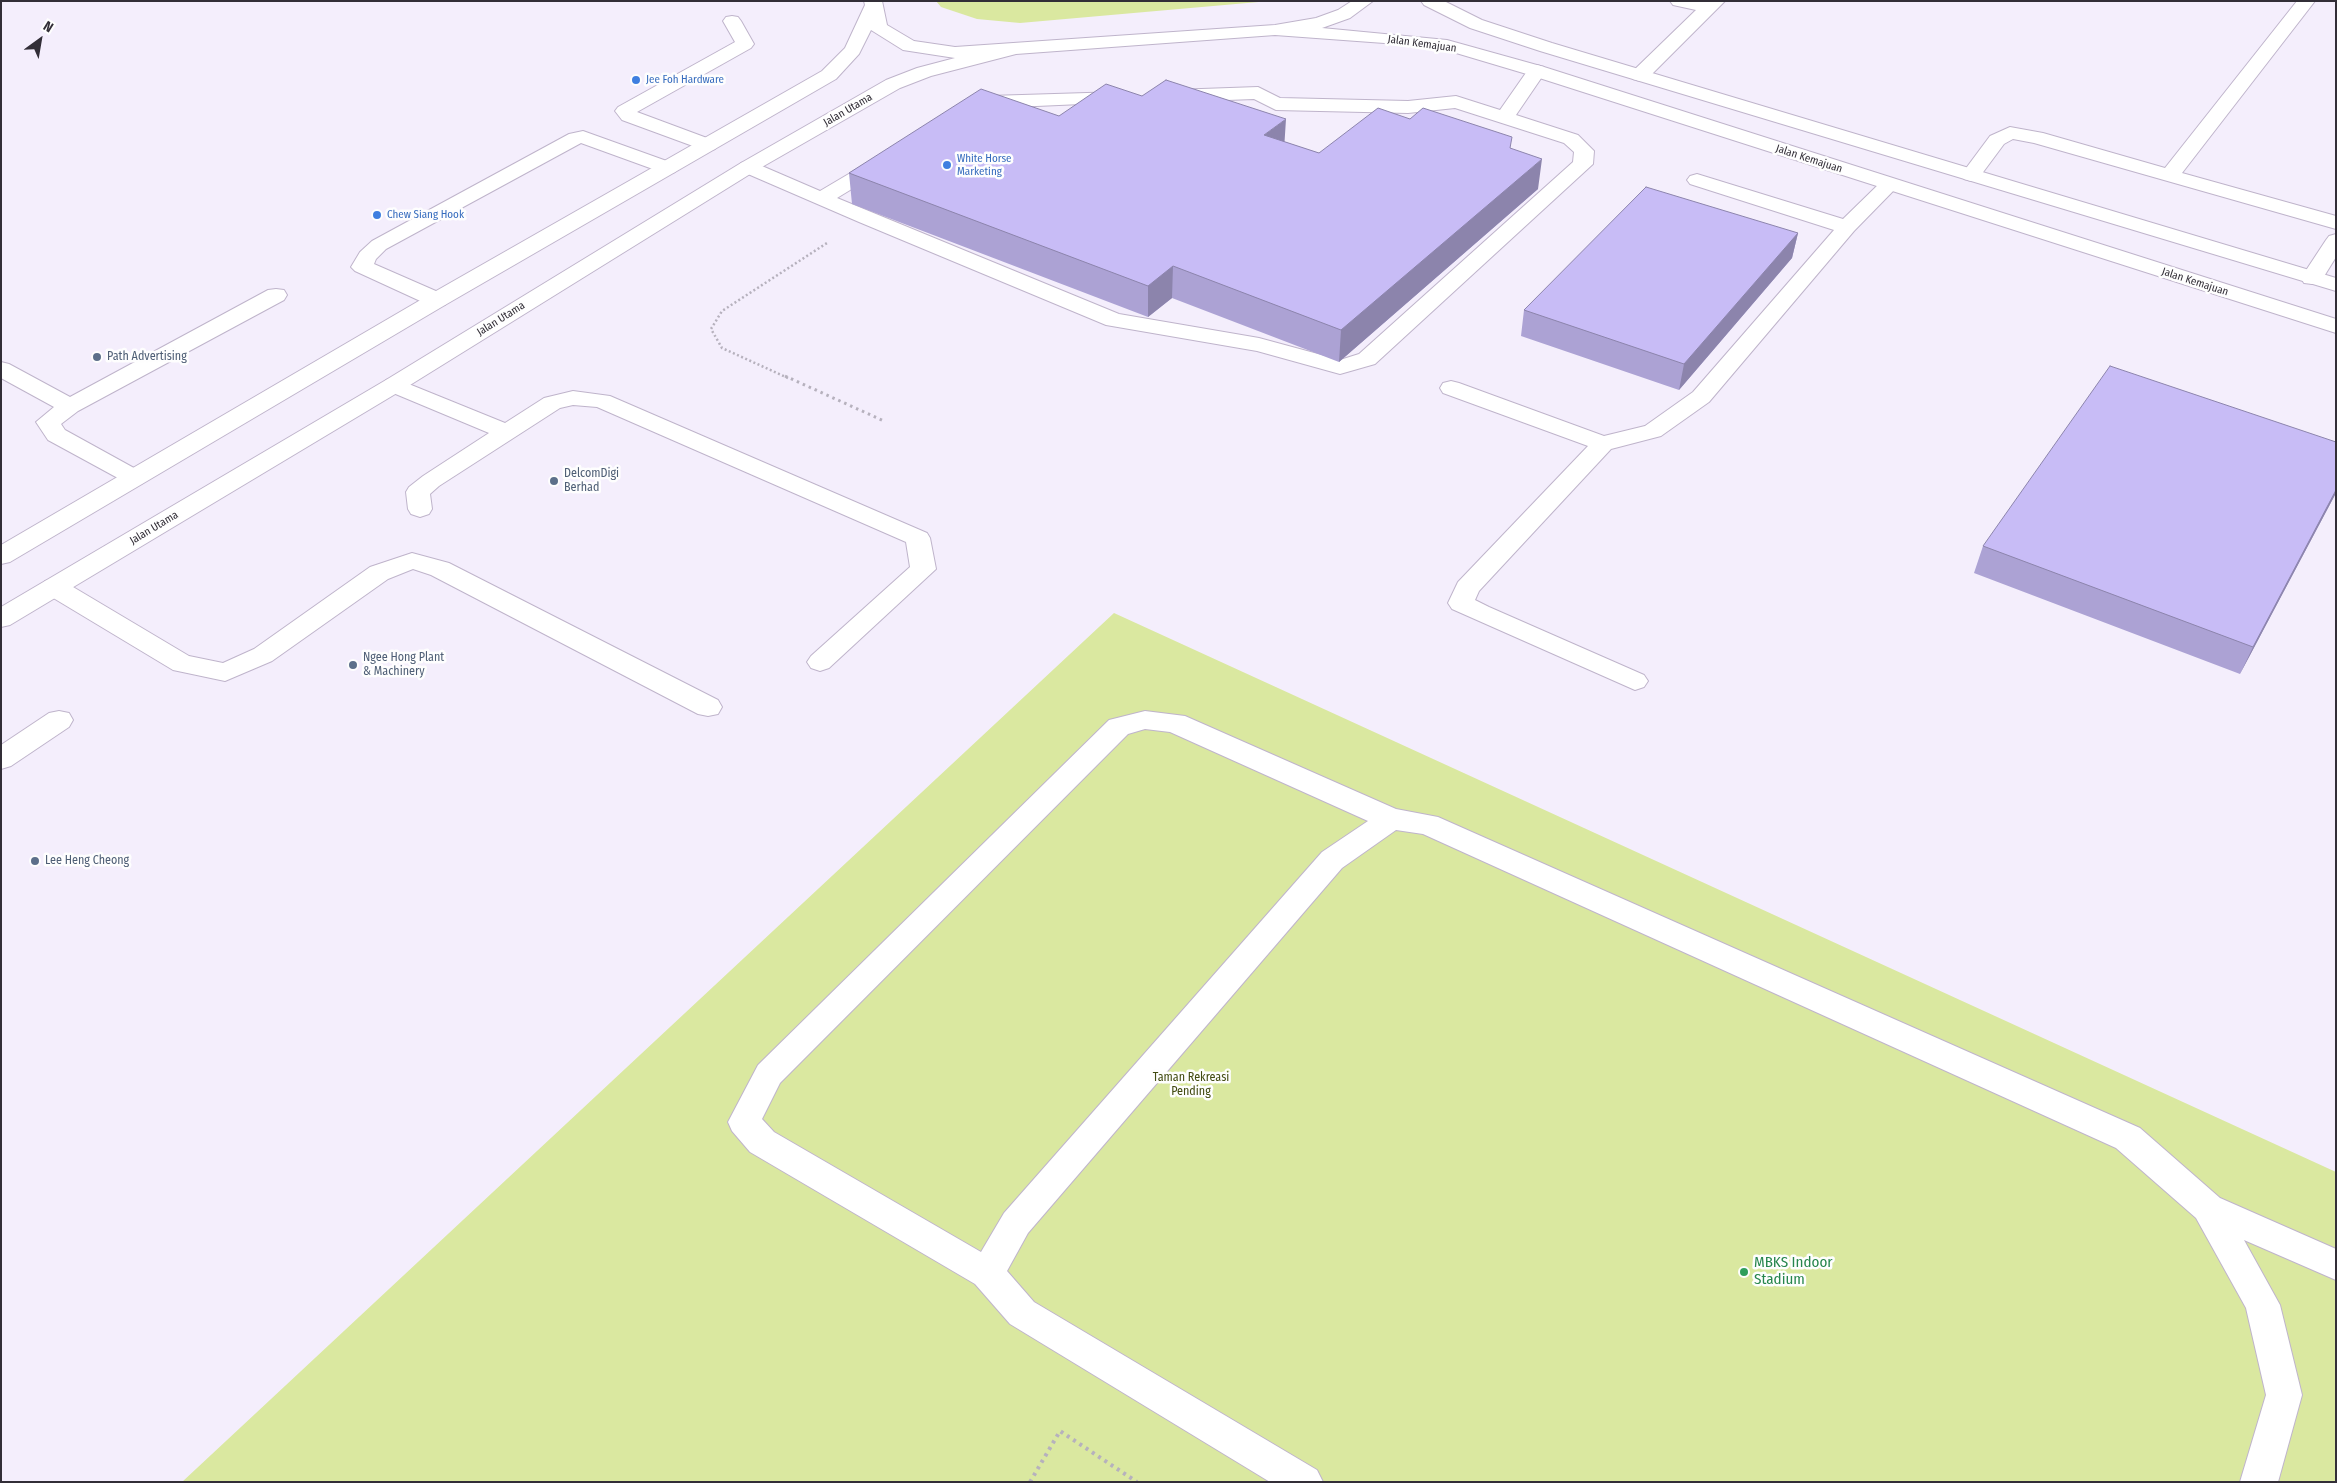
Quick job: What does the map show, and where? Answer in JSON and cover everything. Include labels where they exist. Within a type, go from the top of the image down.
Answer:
[{"type":"main road","points":[[874,3],[879,28],[909,46],[955,53],[1275,30],[1320,23],[1344,14],[1364,1]]},
{"type":"main road","points":[[1430,1],[1476,24],[2336,285]]},
{"type":"main road","points":[[1679,1],[1712,5]]},
{"type":"main road","points":[[2170,175],[2306,1]]},
{"type":"main road","points":[[1,556],[437,300],[829,75],[853,50],[874,3]]},
{"type":"main road","points":[[1640,75],[1712,5]]},
{"type":"main road","points":[[708,145],[629,116],[626,111],[745,44],[732,21]]},
{"type":"main road","name":"Jalan Kemajuan","points":[[1275,30],[1398,39],[1447,46],[1538,71],[2336,326]]},
{"type":"main road","name":"Jalan Utama","points":[[1,619],[394,385],[748,167],[893,84],[924,72],[1014,49]]},
{"type":"main road","points":[[1506,117],[1538,71]]},
{"type":"main road","points":[[748,167],[866,218],[1114,320],[1259,345],[1340,367],[1367,359],[1583,164],[1584,150],[1571,139],[1456,102],[1408,107],[1276,104],[1258,93],[989,102],[963,113]]},
{"type":"main road","points":[[1971,175],[1997,140],[2010,133],[2036,137],[2336,223]]},
{"type":"main road","points":[[437,300],[362,267],[367,256],[379,245],[576,138],[583,137],[668,168]]},
{"type":"main road","points":[[823,198],[897,153]]},
{"type":"main road","points":[[1697,180],[1847,227]]},
{"type":"main road","points":[[1635,681],[1461,603],[1467,588],[1603,444],[1653,431],[1701,397],[1847,227],[1889,184]]},
{"type":"main road","points":[[2312,278],[2336,240]]},
{"type":"main road","points":[[135,478],[56,435],[48,422],[70,406],[276,295]]},
{"type":"main road","points":[[1,369],[70,406]]},
{"type":"main road","points":[[394,385],[507,432]]},
{"type":"main road","points":[[1451,388],[1603,444]]},
{"type":"main road","points":[[420,508],[418,492],[431,481],[552,403],[573,398],[602,401],[918,538],[923,569],[820,662]]},
{"type":"main road","points":[[54,587],[182,664],[224,672],[263,656],[379,573],[412,561],[440,569],[708,707]]},
{"type":"main road","points":[[1,759],[59,720]]},
{"type":"main road","points":[[1304,1482],[1022,1313],[987,1273],[762,1142],[744,1122],[769,1074],[1119,727],[1145,720],[1175,722],[1390,819],[1428,824],[2128,1138],[2208,1208],[2336,1264]]},
{"type":"main road","points":[[987,1273],[1016,1223],[1332,860],[1390,819]]},
{"type":"main road","points":[[2208,1208],[2264,1305],[2284,1395],[2259,1482]]},
{"type":"path","points":[[866,218],[722,311],[710,329],[722,348],[884,421]]},
{"type":"path","points":[[1030,1482],[1060,1431],[1137,1482]]},
{"type":"green space","points":[[936,1],[1270,1],[1020,23],[977,19],[941,7]]},
{"type":"green space","name":"Taman Rekreasi Pending","points":[[1114,613],[2336,1172],[2336,1482],[182,1482]]},
{"type":"building","points":[[1166,80],[1286,119],[1264,135],[1319,153],[1378,108],[1410,119],[1423,108],[1512,137],[1510,148],[1542,159],[1341,330],[1173,266],[1148,286],[849,173],[981,89],[1059,116],[1106,84],[1142,96]]},
{"type":"building","points":[[1646,187],[1798,233],[1684,364],[1524,310]]},
{"type":"building","points":[[2110,366],[2336,442],[2336,490],[2253,647],[1983,546]]},
{"type":"place","name":"Jee Foh Hardware","points":[[636,80]]},
{"type":"place","name":"White Horse Marketing","points":[[947,165]]},
{"type":"place","name":"Chew Siang Hook","points":[[377,215]]},
{"type":"place","name":"Path Advertising","points":[[97,357]]},
{"type":"place","name":"DelcomDigi Berhad","points":[[554,481]]},
{"type":"place","name":"Ngee Hong Plant & Machinery","points":[[353,665]]},
{"type":"place","name":"Lee Heng Cheong","points":[[35,861]]},
{"type":"place","name":"MBKS Indoor Stadium","points":[[1744,1272]]}]
